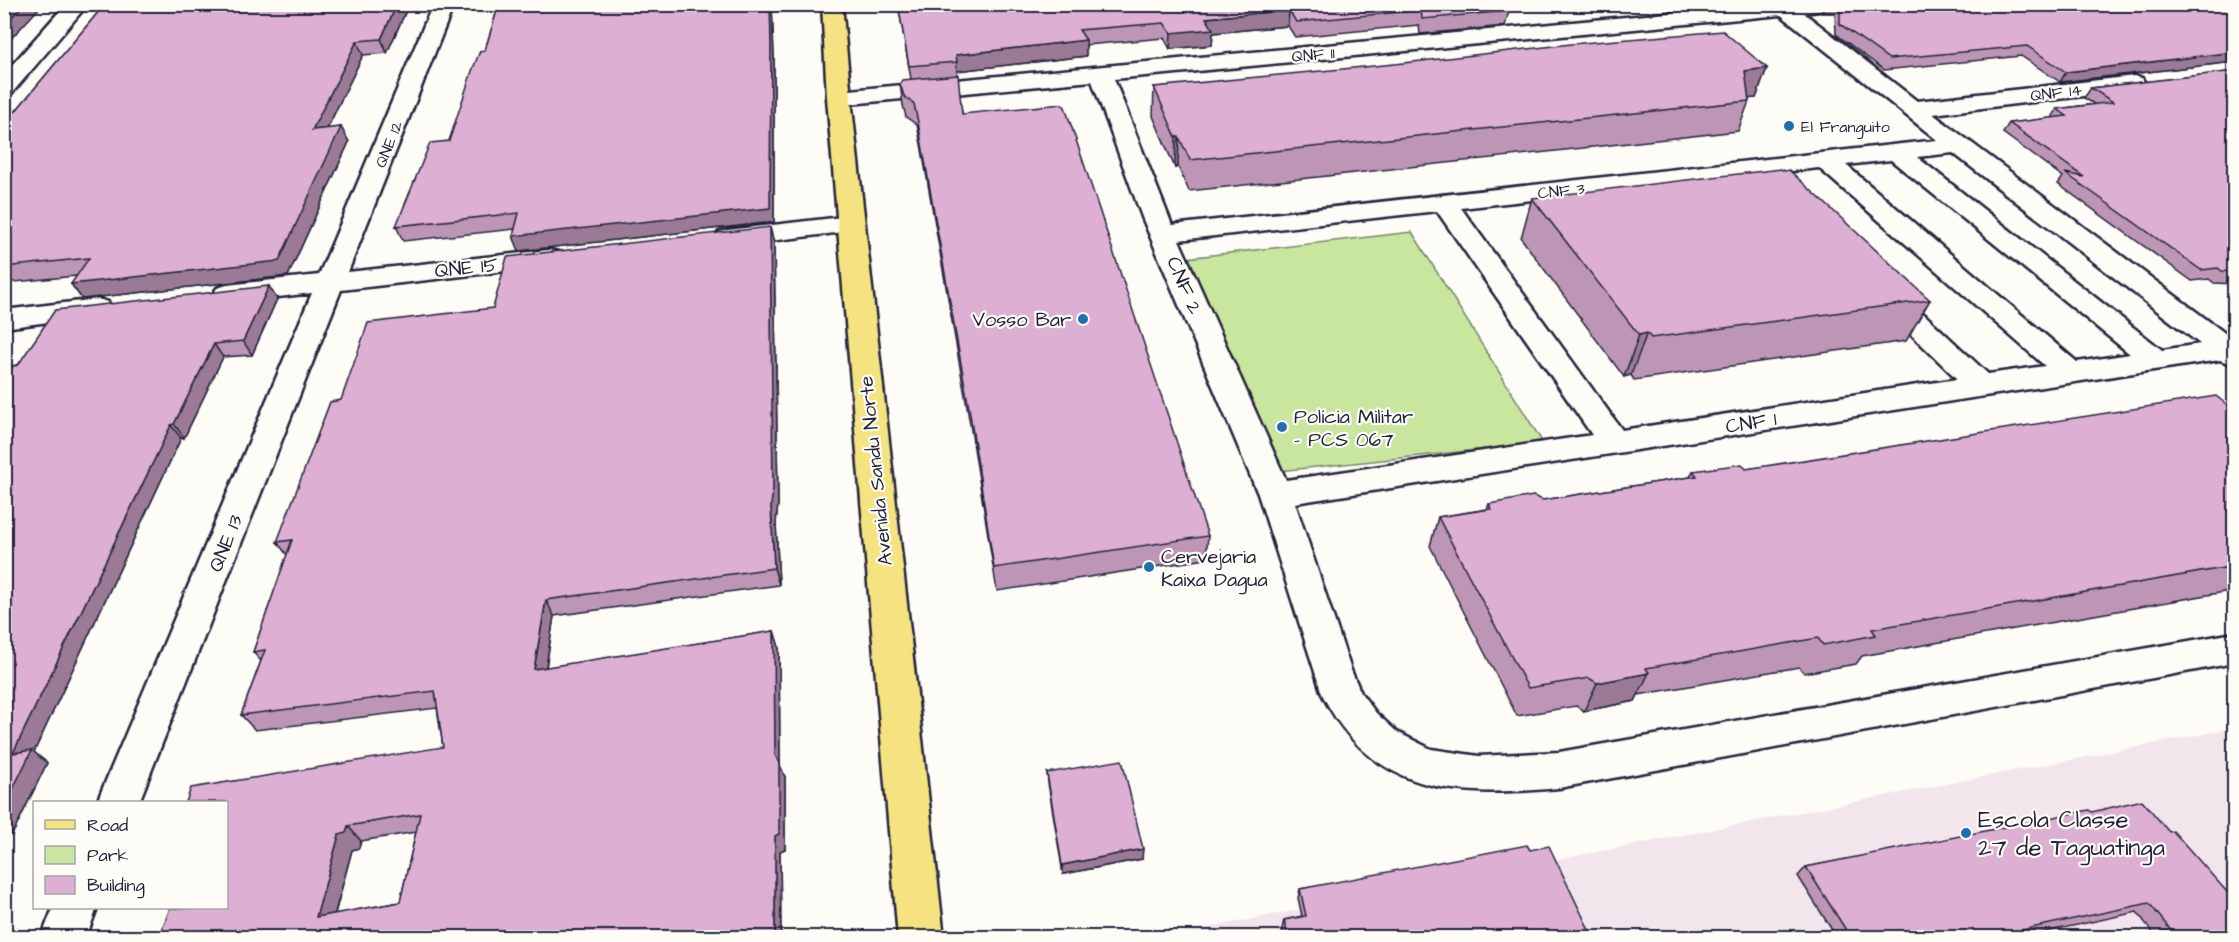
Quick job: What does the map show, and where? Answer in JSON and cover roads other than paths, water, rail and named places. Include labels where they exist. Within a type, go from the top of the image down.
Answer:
[{"type":"main road","name":"Avenida Sandu Norte","points":[[832,4],[851,224],[921,938]]},
{"type":"street","points":[[4,88],[78,4]]},
{"type":"street","name":"QNE 12","points":[[331,283],[444,4]]},
{"type":"street","name":"QNF 11","points":[[839,98],[1783,7],[1834,4]]},
{"type":"street","points":[[1783,7],[1958,145],[2232,352]]},
{"type":"street","name":"CNF 2","points":[[1101,74],[1163,234],[1276,494],[1341,693],[1361,724],[1384,744],[1416,763],[1439,771],[1458,774],[1505,776],[1559,770],[2235,648]]},
{"type":"street","name":"QNF 14","points":[[1912,109],[2154,81]]},
{"type":"street","name":"CNF 3","points":[[1163,234],[1958,145]]},
{"type":"street","points":[[1896,152],[2156,360]]},
{"type":"street","points":[[1825,160],[2069,371]]},
{"type":"street","points":[[1754,168],[1779,192]]},
{"type":"street","points":[[1444,203],[1615,444]]},
{"type":"street","points":[[698,241],[851,224]]},
{"type":"street","name":"QNE 15","points":[[203,297],[579,255]]},
{"type":"street","points":[[1863,272],[1980,384]]},
{"type":"street","name":"QNE 13","points":[[118,801],[331,283]]},
{"type":"street","points":[[4,319],[121,306]]},
{"type":"street","name":"CNF 1","points":[[1276,494],[1615,444],[1980,384],[2232,352]]},
{"type":"street","points":[[63,938],[75,909]]},
{"type":"place","name":"El Franguito","points":[[1789,126]]},
{"type":"place","name":"Vosso Bar","points":[[1083,319]]},
{"type":"place","name":"Polícia Militar - PCS 067","points":[[1282,427]]},
{"type":"place","name":"Cervejaria Kaixa Dagua","points":[[1149,567]]},
{"type":"place","name":"Escola Classe 27 de Taguatinga","points":[[1966,833]]}]
